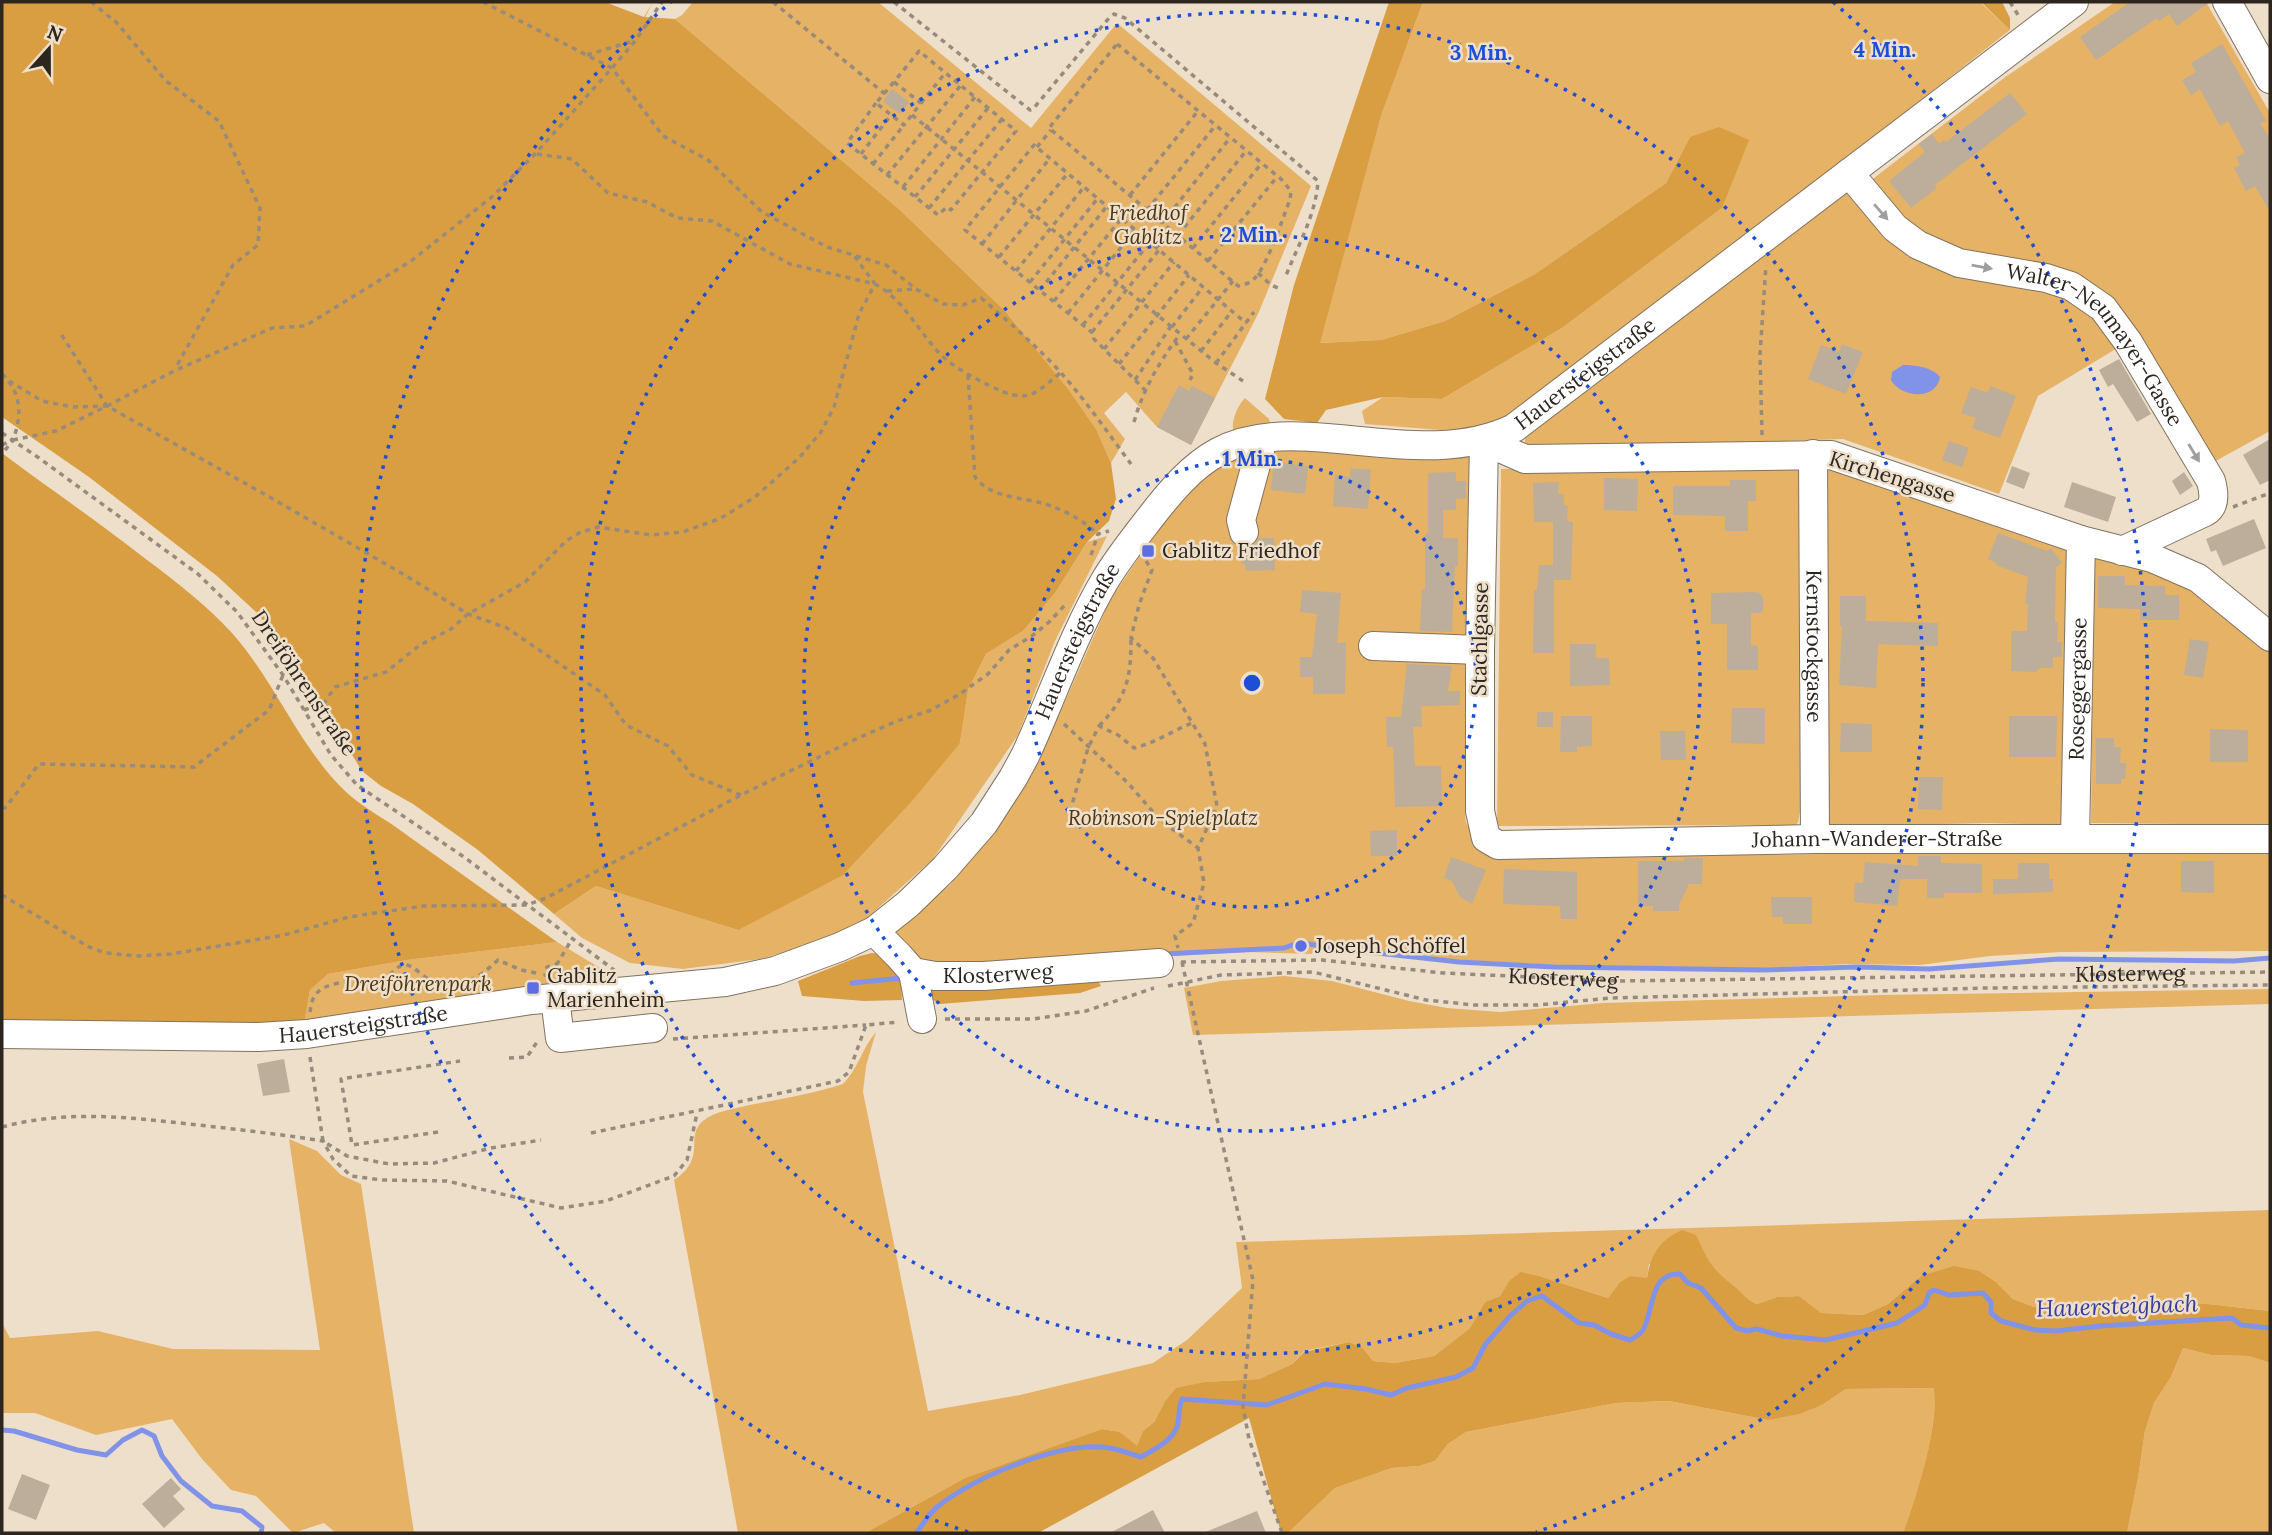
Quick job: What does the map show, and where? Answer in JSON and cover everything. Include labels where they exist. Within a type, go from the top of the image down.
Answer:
[{"type":"street","name":"Hauersteigstraße","points":[[2,1034],[259,1037],[307,1034],[550,987],[654,989],[726,982],[775,971],[874,931],[928,885],[984,823],[1013,778],[1048,707],[1090,609],[1114,566],[1173,489],[1203,461],[1218,451],[1237,444],[1289,435],[1419,446],[1484,441],[1514,428],[2074,2]]},
{"type":"street","points":[[2227,2],[2270,79]]},
{"type":"street","name":"Walter-Neumayer-Gasse","points":[[1849,173],[1895,228],[1918,245],[1959,263],[2046,278],[2071,286],[2103,308],[2129,342],[2211,481],[2213,501],[2210,509]]},
{"type":"street","points":[[1244,532],[1241,520],[1263,439]]},
{"type":"street","name":"Kirchengasse","points":[[1484,441],[1525,459],[1831,455],[2081,540],[2152,558],[2198,578],[2270,636]]},
{"type":"street","name":"Stachlgasse","points":[[1484,441],[1479,811],[1486,838]]},
{"type":"street","name":"Kernstockgasse","points":[[1814,454],[1815,839]]},
{"type":"street","points":[[2122,551],[2210,509]]},
{"type":"street","name":"Roseggergasse","points":[[2075,839],[2081,540]]},
{"type":"street","points":[[1373,646],[1480,650]]},
{"type":"street","name":"Johann-Wanderer-Straße","points":[[1486,838],[1498,845],[1815,839],[2270,839]]},
{"type":"street","name":"Klosterweg","points":[[874,931],[912,972],[935,976],[984,976],[1170,962]]},
{"type":"street","points":[[912,972],[922,1019]]},
{"type":"street","points":[[550,987],[560,1038],[653,1028]]},
{"type":"path","points":[[91,2],[116,22],[166,81],[219,121],[260,208],[258,245],[233,265],[174,371]]},
{"type":"path","points":[[483,2],[612,68],[663,136],[708,160],[762,212],[827,247],[886,265],[916,289],[943,304],[963,304],[981,298],[1016,328],[1060,373],[1131,464]]},
{"type":"path","points":[[2,444],[56,431],[174,371],[272,328],[305,326],[411,261],[493,196],[536,153],[635,41],[662,2]]},
{"type":"path","points":[[773,2],[885,94]]},
{"type":"path","points":[[894,2],[1030,110],[1109,18],[1114,14],[1125,18],[1318,181],[1317,196],[1285,278]]},
{"type":"path","points":[[587,55],[635,41]]},
{"type":"path","points":[[1037,147],[1051,130],[1049,128],[1117,44],[1291,191],[1290,200],[1258,273],[1246,285],[1238,286],[1051,130]]},
{"type":"path","points":[[919,51],[1016,131],[951,210],[947,207],[938,215],[846,143],[885,94],[919,51]]},
{"type":"path","points":[[873,164],[946,72]]},
{"type":"path","points":[[894,82],[921,103]]},
{"type":"path","points":[[887,175],[961,85]]},
{"type":"path","points":[[903,187],[975,97]]},
{"type":"path","points":[[876,103],[904,125]]},
{"type":"path","points":[[915,197],[988,108]]},
{"type":"path","points":[[1130,195],[1198,111]]},
{"type":"path","points":[[860,154],[891,115]]},
{"type":"path","points":[[912,115],[1156,315],[1243,381]]},
{"type":"path","points":[[929,208],[1002,119]]},
{"type":"path","points":[[1147,209],[1215,125]]},
{"type":"path","points":[[1163,223],[1230,138]]},
{"type":"path","points":[[1146,391],[1094,340],[1092,332],[965,230],[1034,145],[1246,323]]},
{"type":"path","points":[[1178,236],[1246,151]]},
{"type":"path","points":[[536,153],[572,159],[608,193],[647,202],[677,218],[712,221],[790,264],[875,284],[887,291],[950,364],[1012,396],[1026,397],[1041,390],[1060,373]]},
{"type":"path","points":[[982,244],[1050,159]]},
{"type":"path","points":[[1193,248],[1261,164]]},
{"type":"path","points":[[999,257],[1068,173]]},
{"type":"path","points":[[1208,261],[1277,177]]},
{"type":"path","points":[[1016,271],[1084,187]]},
{"type":"path","points":[[1030,282],[1098,198]]},
{"type":"path","points":[[1040,290],[1107,206]]},
{"type":"path","points":[[1054,301],[1122,218]]},
{"type":"path","points":[[1068,313],[1136,230]]},
{"type":"path","points":[[1762,455],[1760,354],[1768,235]]},
{"type":"path","points":[[1083,325],[1150,242]]},
{"type":"path","points":[[1092,332],[1159,250]]},
{"type":"path","points":[[852,253],[875,284]]},
{"type":"path","points":[[1104,349],[1174,262]]},
{"type":"path","points":[[1258,273],[1280,289]]},
{"type":"path","points":[[1119,364],[1189,275]]},
{"type":"path","points":[[1186,339],[1233,281]]},
{"type":"path","points":[[304,710],[324,703],[335,687],[386,673],[419,645],[451,629],[468,614],[524,582],[566,541],[579,533],[598,527],[651,535],[683,532],[721,518],[755,496],[799,458],[821,432],[834,407],[859,314],[875,284]]},
{"type":"path","points":[[1135,380],[1171,327],[1203,287]]},
{"type":"path","points":[[887,291],[916,289]]},
{"type":"path","points":[[1201,351],[1232,311]]},
{"type":"path","points":[[1216,363],[1254,312]]},
{"type":"path","points":[[61,334],[107,406],[278,501],[468,614],[507,628],[605,695],[626,725],[668,746],[692,775],[741,796]]},
{"type":"path","points":[[1134,422],[1159,362],[1180,334]]},
{"type":"path","points":[[1175,341],[1194,374],[1190,380]]},
{"type":"path","points":[[2,374],[42,401],[73,407],[107,406]]},
{"type":"path","points":[[968,375],[975,477],[981,485],[1003,495],[1047,505],[1083,521],[1097,534]]},
{"type":"path","points":[[2,454],[13,440],[18,425],[17,395],[9,381]]},
{"type":"path","name":"Dreiföhrenstraße","points":[[2,433],[198,574],[237,612],[283,675],[331,755],[357,785],[464,857],[623,976],[654,989]]},
{"type":"path","points":[[2210,509],[2237,507],[2270,493]]},
{"type":"path","points":[[1070,811],[1088,747],[1099,726],[1114,711],[1128,683],[1131,638],[1152,570],[1133,540],[1120,528],[1097,534]]},
{"type":"path","points":[[1090,558],[1097,534]]},
{"type":"path","points":[[2,895],[89,947],[106,953],[136,956],[171,954],[284,935],[349,917],[422,906],[527,905],[546,898],[858,738],[929,711],[960,694],[988,674],[1009,650],[1032,636],[1067,603]]},
{"type":"path","points":[[1131,638],[1153,658],[1205,744],[1209,756],[1217,806],[1198,848],[1204,883],[1193,923],[1175,936],[1170,962],[1188,982],[1253,1280],[1243,1407],[1248,1439],[1282,1533]]},
{"type":"path","points":[[2,807],[5,808],[39,764],[194,767],[269,710],[283,675]]},
{"type":"path","points":[[1048,707],[1128,783],[1160,820],[1198,848]]},
{"type":"path","points":[[1099,726],[1118,735],[1134,748],[1152,743],[1192,723]]},
{"type":"path","points":[[550,987],[547,967],[557,964],[572,939]]},
{"type":"path","points":[[550,987],[498,960],[475,979],[457,985],[428,979],[407,964],[401,965],[380,984],[358,981],[323,988],[317,992],[312,1001],[307,1034],[323,1141],[333,1158],[351,1176],[383,1180],[447,1181],[561,1208],[606,1201],[674,1176],[687,1160],[697,1113]]},
{"type":"path","name":"Klosterweg","points":[[1170,962],[1322,960],[1443,973],[1620,981],[2270,972]]},
{"type":"path","points":[[550,987],[550,979],[559,975],[560,968],[557,964]]},
{"type":"path","points":[[653,1028],[663,1028],[666,1040],[922,1019],[1034,1019],[1086,1011],[1152,988],[1221,975],[1313,972],[1426,1000],[1538,1005],[1610,998],[1987,988],[2270,985]]},
{"type":"path","points":[[591,1133],[697,1113],[838,1081],[849,1072],[866,1025]]},
{"type":"path","points":[[438,1132],[352,1145],[341,1079],[460,1061]]},
{"type":"path","points":[[2,1127],[52,1117],[100,1115],[264,1132],[323,1141],[347,1156],[389,1164],[434,1163],[491,1148],[541,1140]]},
{"type":"green space","name":"Friedhof Gablitz","points":[[693,2],[878,2],[1031,128],[1117,23],[1311,186],[1258,314],[1191,445],[1157,427],[1126,392],[1104,413],[1125,439],[1111,463],[1096,429],[1069,390],[1005,311],[900,210],[675,19]]},
{"type":"green space","points":[[1423,2],[1980,2],[2010,30],[1527,409],[1478,433],[1365,424],[1362,411],[1383,397],[1442,399],[1562,328],[1722,208],[1690,137],[1666,183],[1535,274],[1445,321],[1381,340],[1319,343],[1381,116]]},
{"type":"green space","points":[[2115,2],[2206,2],[2270,113],[2270,431],[2212,463],[2129,320],[1996,262],[1929,239],[1872,190],[1873,179],[1883,171],[2004,78]]},
{"type":"green space","points":[[1845,188],[1869,216],[2071,294],[2124,344],[2038,396],[1999,494],[1843,439],[1624,447],[1531,446],[1525,443],[1525,438]]},
{"type":"green space","points":[[1245,398],[1269,419],[1271,426],[1234,433],[1235,415]]},
{"type":"green space","name":"Robinson-Spielplatz","points":[[1297,449],[1381,457],[1470,457],[1465,814],[1466,822],[1478,845],[1631,853],[1766,855],[2062,850],[2270,852],[2270,951],[2061,952],[1990,956],[1920,965],[1699,968],[1459,960],[1317,943],[1312,954],[1247,952],[1132,958],[987,971],[918,963],[887,932],[950,885],[1006,816],[1047,742],[1110,600],[1160,526],[1207,471],[1251,454]]},
{"type":"green space","points":[[1824,464],[2067,548],[2063,825],[1987,823],[1861,826],[1829,825],[1826,822],[1829,703]]},
{"type":"green space","points":[[1799,465],[1801,806],[1796,825],[1497,826],[1501,469]]},
{"type":"green space","points":[[1107,536],[1055,641],[1018,735],[933,859],[850,933],[760,959],[683,969],[630,963],[582,938],[554,914],[596,886],[738,930],[960,743],[968,690],[986,654],[1023,631],[1055,593],[1087,542]]},
{"type":"green space","points":[[2094,556],[2185,580],[2270,650],[2270,825],[2091,823]]},
{"type":"green space","name":"Dreiföhrenpark","points":[[557,942],[610,974],[612,979],[304,1024],[310,990],[328,974],[407,960]]},
{"type":"green space","points":[[1284,976],[1332,981],[1447,1008],[1500,1012],[1603,1003],[1881,995],[2270,989],[2270,1004],[1193,1035],[1184,988],[1221,981]]},
{"type":"green space","points":[[876,1032],[866,1066],[863,1092],[928,1411],[1020,1395],[1153,1363],[1187,1340],[1242,1288],[1236,1242],[2270,1210],[2270,1311],[2208,1304],[2128,1302],[2034,1307],[2013,1299],[1997,1283],[1921,1276],[1888,1304],[1863,1315],[1820,1313],[1799,1296],[1777,1297],[1757,1304],[1738,1292],[1709,1263],[1649,1264],[1647,1278],[1619,1283],[1608,1298],[1542,1277],[1509,1281],[1500,1296],[1485,1302],[1470,1328],[1434,1356],[1395,1363],[1373,1361],[1363,1348],[1349,1342],[1304,1351],[1292,1364],[1259,1379],[1205,1382],[1164,1403],[1154,1422],[1143,1431],[1137,1447],[1120,1432],[1102,1429],[965,1478],[865,1533],[738,1533],[674,1180],[690,1164],[695,1134],[703,1121],[725,1111],[843,1084]]},
{"type":"green space","points":[[289,1139],[317,1151],[341,1175],[361,1184],[414,1533],[336,1533],[324,1523],[293,1533],[256,1496],[231,1490],[202,1459],[172,1419],[96,1435],[35,1413],[2,1413],[2,1323],[10,1338],[98,1331],[173,1349],[320,1350]]},
{"type":"green space","points":[[2183,1348],[2211,1355],[2249,1356],[2270,1363],[2270,1533],[2127,1533],[2145,1431],[2154,1403],[2171,1377]]},
{"type":"green space","points":[[1935,1388],[1933,1424],[1926,1462],[1903,1533],[1288,1533],[1335,1488],[1392,1468],[1419,1466],[1435,1461],[1448,1444],[1466,1432],[1616,1403],[1669,1401],[1768,1420],[1822,1405],[1846,1389]]},
{"type":"shaded area","points":[[2,2],[605,2],[644,17],[653,2],[645,17],[675,19],[900,210],[1005,311],[1069,390],[1096,429],[1111,463],[1116,499],[1109,521],[1087,542],[1055,593],[1023,631],[986,654],[968,690],[960,743],[912,801],[843,875],[738,930],[596,886],[554,914],[478,850],[362,771],[289,652],[256,612],[217,576],[89,477],[2,417]]},
{"type":"shaded area","points":[[1389,2],[1423,2],[1381,116],[1320,343],[1381,340],[1445,321],[1535,274],[1666,183],[1690,137],[1719,127],[1749,140],[1722,208],[1562,328],[1442,399],[1383,397],[1326,410],[1317,423],[1284,419],[1265,399],[1294,285]]},
{"type":"shaded area","points":[[1981,2],[2002,2],[2010,18],[2010,30]]},
{"type":"shaded area","points":[[2,453],[169,577],[222,623],[247,651],[310,749],[350,796],[557,942],[407,960],[328,974],[310,990],[304,1024],[2,1024]]},
{"type":"shaded area","points":[[872,953],[882,954],[901,980],[902,1000],[864,1001],[802,996],[798,981]]},
{"type":"shaded area","points":[[1094,974],[1101,986],[1080,993],[940,1004],[923,994],[924,981]]},
{"type":"shaded area","points":[[1682,1230],[1696,1235],[1716,1270],[1757,1304],[1777,1297],[1799,1296],[1821,1313],[1863,1315],[1888,1304],[1921,1276],[1954,1266],[1979,1271],[1997,1283],[2013,1299],[2034,1307],[2128,1302],[2208,1304],[2270,1311],[2270,1363],[2249,1356],[2211,1355],[2183,1348],[2171,1377],[2154,1403],[2145,1431],[2127,1533],[1903,1533],[1930,1441],[1935,1404],[1934,1388],[1846,1389],[1822,1405],[1799,1414],[1768,1420],[1669,1401],[1616,1403],[1466,1432],[1448,1444],[1435,1461],[1419,1466],[1392,1468],[1335,1488],[1288,1533],[1281,1533],[1249,1418],[1038,1533],[865,1533],[965,1478],[1102,1429],[1120,1432],[1137,1446],[1143,1431],[1154,1422],[1176,1388],[1205,1382],[1259,1379],[1292,1364],[1304,1352],[1349,1342],[1363,1348],[1373,1361],[1395,1363],[1434,1356],[1470,1328],[1485,1302],[1500,1296],[1509,1281],[1521,1272],[1608,1298],[1619,1283],[1630,1276],[1647,1278],[1657,1249]]},
{"type":"water","points":[[1903,365],[1933,371],[1940,377],[1937,385],[1932,390],[1918,394],[1902,390],[1891,380],[1892,372]]},
{"type":"building","points":[[2130,2],[2210,2],[2177,26],[2169,14],[2159,21],[2157,18],[2096,60],[2080,37]]},
{"type":"building","points":[[2222,44],[2266,121],[2260,123],[2270,139],[2270,212],[2255,186],[2246,191],[2234,168],[2240,165],[2236,157],[2245,153],[2228,121],[2220,126],[2200,89],[2191,95],[2182,80],[2196,72],[2191,63]]},
{"type":"building","points":[[892,89],[909,102],[900,114],[883,101]]},
{"type":"building","points":[[2010,93],[2027,114],[1935,185],[1937,188],[1911,208],[1889,181],[1925,152],[1919,144],[1932,134],[1939,144],[1944,140],[1946,142]]},
{"type":"building","points":[[1842,344],[1863,352],[1846,394],[1808,379],[1821,345],[1839,352]]},
{"type":"building","points":[[2119,359],[2151,414],[2137,422],[2113,384],[2108,387],[2099,370]]},
{"type":"building","points":[[1179,385],[1189,391],[1192,386],[1215,398],[1191,445],[1157,427]]},
{"type":"building","points":[[1990,386],[2016,396],[2000,438],[1972,428],[1976,418],[1961,413],[1971,387],[1988,393]]},
{"type":"building","points":[[2270,439],[2270,480],[2260,485],[2243,455]]},
{"type":"building","points":[[1949,441],[1969,448],[1962,467],[1942,460]]},
{"type":"building","points":[[1274,462],[1308,466],[1305,494],[1271,490]]},
{"type":"building","points":[[2012,466],[2030,473],[2024,489],[2006,482]]},
{"type":"building","points":[[1351,468],[1371,470],[1368,509],[1333,506],[1335,475],[1350,477]]},
{"type":"building","points":[[1456,472],[1456,481],[1466,481],[1466,498],[1456,499],[1456,510],[1443,510],[1443,538],[1458,538],[1452,632],[1420,631],[1422,589],[1425,589],[1425,533],[1428,533],[1428,473]]},
{"type":"building","points":[[2184,472],[2193,486],[2180,495],[2172,481]]},
{"type":"building","points":[[1604,478],[1638,479],[1637,511],[1604,510]]},
{"type":"building","points":[[1730,480],[1756,480],[1756,501],[1748,501],[1748,531],[1725,531],[1725,516],[1673,515],[1673,486],[1730,486]]},
{"type":"building","points":[[1559,482],[1558,494],[1564,494],[1564,505],[1568,506],[1567,521],[1573,522],[1571,580],[1554,580],[1554,653],[1533,653],[1534,590],[1537,590],[1539,565],[1553,565],[1553,522],[1534,522],[1533,483]]},
{"type":"building","points":[[2072,482],[2116,497],[2108,522],[2064,507]]},
{"type":"building","points":[[2254,519],[2266,548],[2223,566],[2216,550],[2211,552],[2206,539]]},
{"type":"building","points":[[1998,533],[2047,551],[2051,548],[2062,563],[2056,567],[2055,622],[2058,622],[2057,642],[2062,642],[2062,657],[2053,657],[2053,668],[2040,668],[2036,672],[2011,671],[2011,631],[2027,631],[2028,604],[2025,604],[2028,577],[1996,565],[1997,563],[1988,559]]},
{"type":"building","points":[[1259,538],[1274,538],[1275,570],[1246,571],[1245,564],[1242,564],[1241,548],[1249,548]]},
{"type":"building","points":[[2098,576],[2125,576],[2125,585],[2165,586],[2165,595],[2179,595],[2179,620],[2140,620],[2140,609],[2098,608]]},
{"type":"building","points":[[1302,590],[1341,593],[1337,643],[1346,642],[1345,694],[1313,694],[1313,677],[1300,677],[1300,657],[1312,657],[1317,614],[1300,612]]},
{"type":"building","points":[[1711,593],[1761,594],[1763,599],[1763,610],[1760,613],[1751,613],[1751,645],[1758,646],[1758,670],[1727,670],[1727,624],[1711,624]]},
{"type":"building","points":[[1840,596],[1866,596],[1866,621],[1938,623],[1938,646],[1878,644],[1876,688],[1839,685],[1842,626]]},
{"type":"building","points":[[2190,639],[2209,642],[2203,678],[2184,675]]},
{"type":"building","points":[[1570,644],[1596,644],[1596,658],[1609,658],[1610,685],[1570,686]]},
{"type":"building","points":[[1407,664],[1452,666],[1448,691],[1460,691],[1460,705],[1421,706],[1422,727],[1413,727],[1415,766],[1441,766],[1442,806],[1395,807],[1393,747],[1387,747],[1386,717],[1401,717]]},
{"type":"building","points":[[1732,708],[1765,708],[1765,744],[1731,743]]},
{"type":"building","points":[[1537,712],[1553,712],[1553,727],[1537,727]]},
{"type":"building","points":[[1561,716],[1592,716],[1592,746],[1577,747],[1577,752],[1560,752]]},
{"type":"building","points":[[2009,716],[2057,716],[2056,757],[2009,757]]},
{"type":"building","points":[[1841,723],[1872,724],[1872,752],[1840,752]]},
{"type":"building","points":[[2210,729],[2248,730],[2248,762],[2210,762]]},
{"type":"building","points":[[1660,731],[1685,731],[1686,760],[1661,760]]},
{"type":"building","points":[[2096,738],[2114,738],[2114,747],[2121,747],[2120,763],[2126,763],[2125,779],[2121,779],[2121,784],[2096,784]]},
{"type":"building","points":[[1919,777],[1943,777],[1942,810],[1918,809]]},
{"type":"building","points":[[1397,830],[1397,856],[1371,856],[1370,831]]},
{"type":"building","points":[[1918,856],[1941,856],[1941,863],[1982,864],[1982,893],[1944,893],[1944,898],[1927,898],[1927,879],[1900,879],[1897,906],[1854,902],[1855,882],[1863,883],[1865,862],[1918,866]]},
{"type":"building","points":[[1451,857],[1486,870],[1472,904],[1460,897],[1452,881],[1444,878]]},
{"type":"building","points":[[1684,858],[1703,858],[1702,884],[1689,884],[1679,911],[1653,911],[1653,906],[1638,906],[1638,861],[1684,861]]},
{"type":"building","points":[[2181,861],[2214,861],[2214,893],[2181,892]]},
{"type":"building","points":[[2018,863],[2049,863],[2049,879],[2053,879],[2053,892],[1993,894],[1993,879],[2018,879]]},
{"type":"building","points":[[1504,869],[1577,872],[1577,919],[1561,919],[1560,906],[1503,904]]},
{"type":"building","points":[[1771,897],[1812,897],[1812,924],[1783,924],[1783,917],[1772,917]]},
{"type":"building","points":[[284,1059],[290,1092],[263,1096],[257,1064]]},
{"type":"building","points":[[22,1474],[50,1485],[36,1520],[8,1509]]},
{"type":"building","points":[[171,1478],[181,1489],[173,1496],[185,1509],[164,1528],[142,1504]]},
{"type":"building","points":[[1153,1510],[1165,1533],[1110,1533]]},
{"type":"building","points":[[1257,1511],[1266,1533],[1203,1533]]},
{"type":"waterway","points":[[1163,954],[1284,948],[1298,943],[1459,962],[1555,967],[1764,970],[1857,967],[1929,969],[2059,959],[2234,961],[2270,958]]},
{"type":"waterway","points":[[852,983],[902,978]]},
{"type":"waterway","name":"Hauersteigbach","points":[[916,1533],[933,1511],[952,1496],[1019,1463],[1044,1455],[1090,1447],[1110,1448],[1141,1457],[1171,1437],[1178,1424],[1182,1399],[1267,1405],[1325,1384],[1391,1395],[1407,1388],[1456,1377],[1473,1368],[1485,1345],[1510,1316],[1527,1301],[1542,1296],[1579,1323],[1594,1325],[1630,1340],[1643,1330],[1654,1294],[1663,1279],[1670,1275],[1680,1274],[1688,1283],[1701,1288],[1736,1328],[1826,1340],[1897,1323],[1925,1305],[1929,1293],[1934,1290],[1949,1295],[1983,1293],[1991,1302],[1991,1313],[2001,1321],[2035,1330],[2056,1331],[2232,1318],[2241,1325],[2270,1328]]},
{"type":"waterway","name":"Hauersteigbach","points":[[2,1430],[106,1455],[123,1440],[142,1430],[154,1436],[162,1456],[181,1481],[212,1506],[242,1511],[262,1527],[261,1533]]},
{"type":"place","name":"Gablitz Friedhof","points":[[1148,551]]},
{"type":"place","name":"Joseph Schöffel","points":[[1301,946]]},
{"type":"place","name":"Gablitz Marienheim","points":[[533,988]]}]
